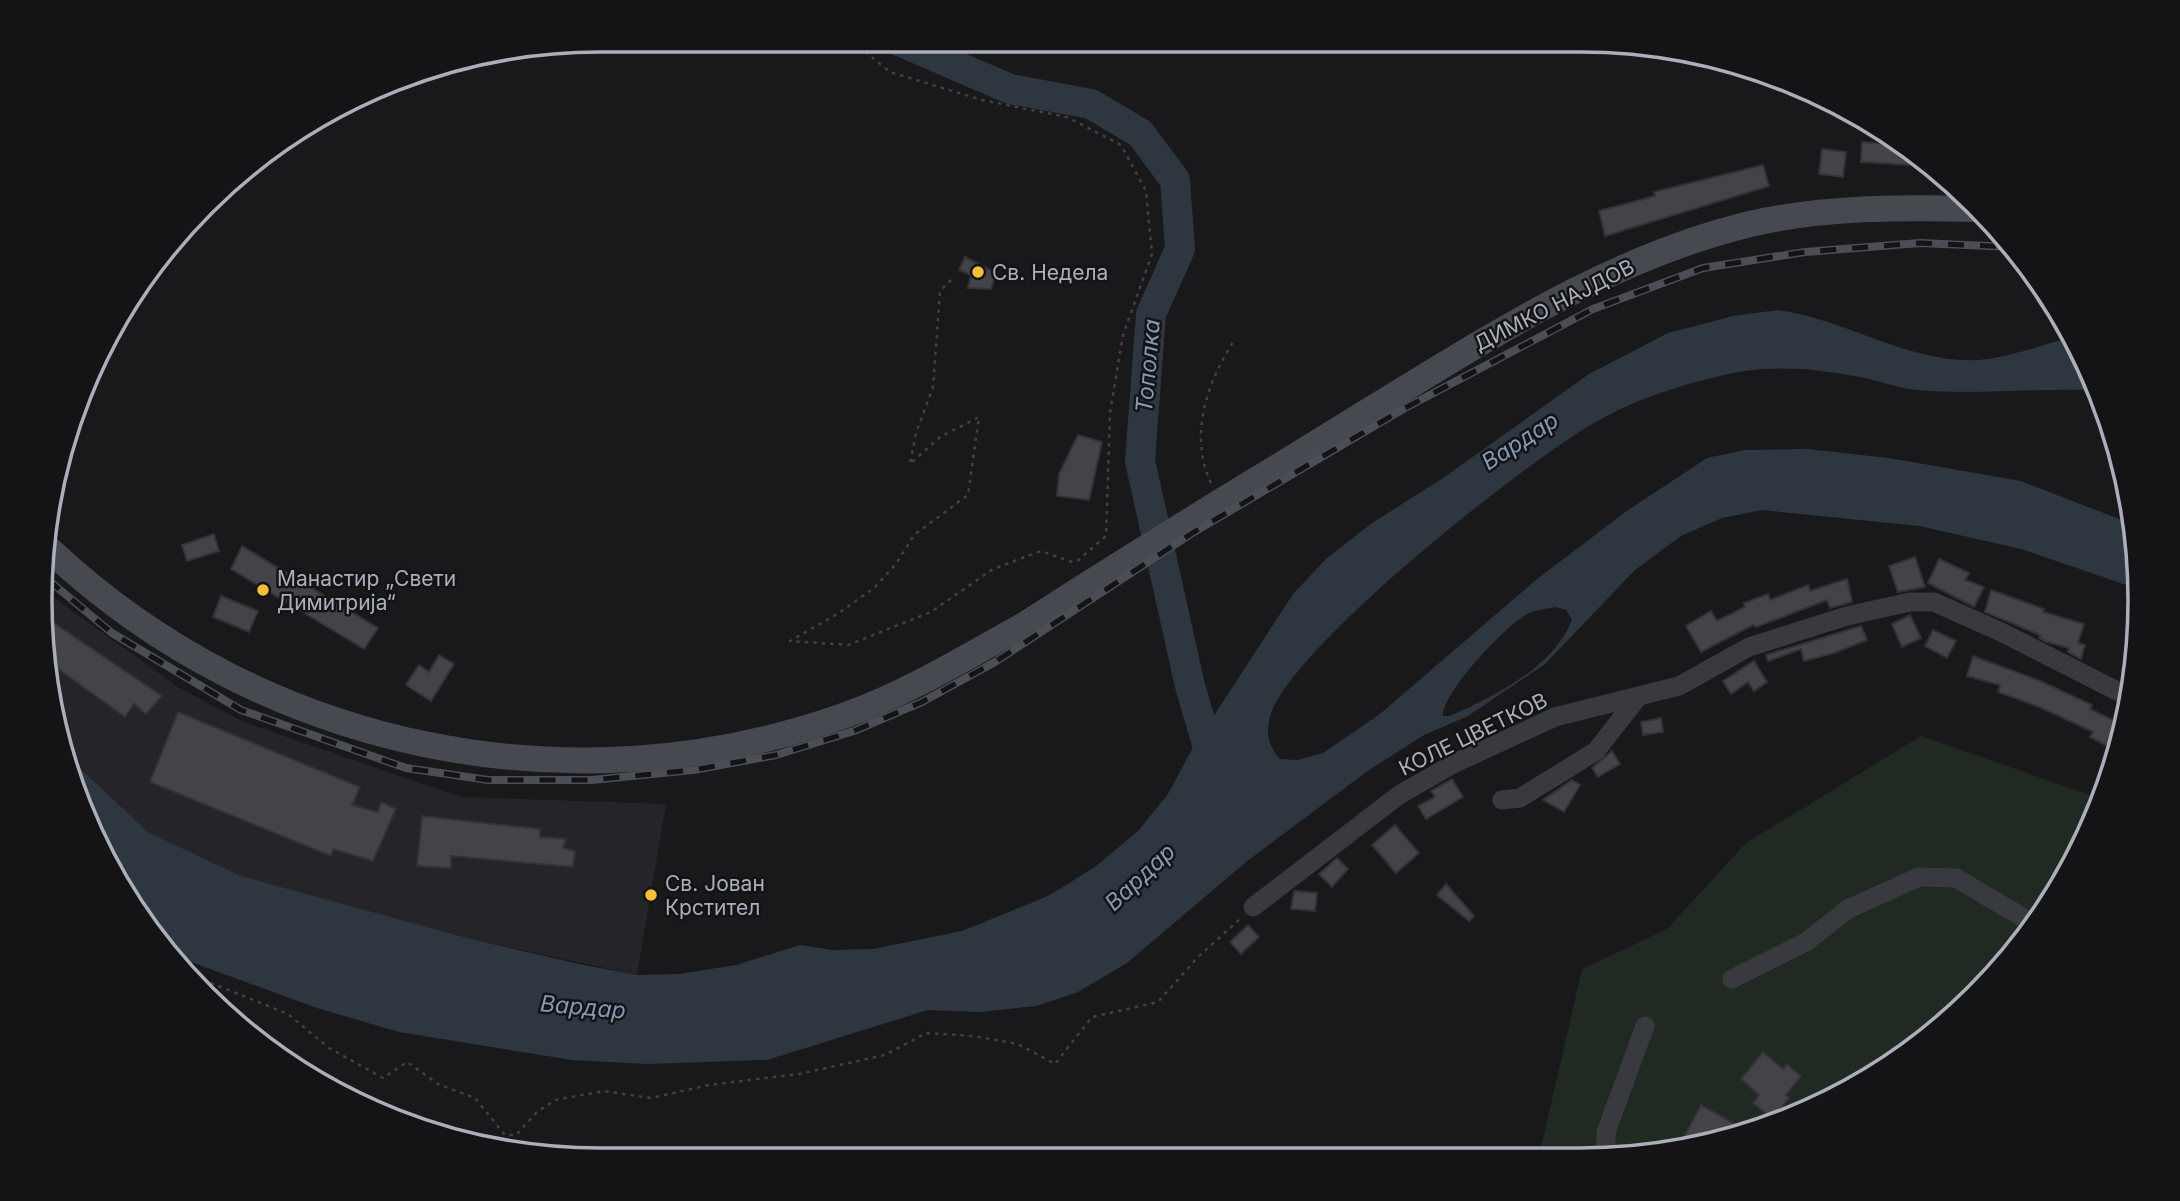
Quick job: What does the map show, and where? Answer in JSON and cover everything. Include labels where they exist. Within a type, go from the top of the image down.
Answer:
[{"type":"main road","name":"ДИМКО НАЈДОВ","points":[[55,554],[128,614],[186,651],[265,692],[377,735],[481,756],[543,761],[611,761],[685,754],[746,744],[798,731],[903,692],[1026,624],[1492,335],[1609,272],[1699,239],[1751,224],[1815,214],[1885,209],[1963,209]]},
{"type":"street","name":"КОЛЕ ЦВЕТКОВ","points":[[1253,907],[1399,795],[1453,764],[1555,717],[1679,686],[1729,656],[1789,632],[1847,616],[1922,601],[1962,613],[2120,692]]},
{"type":"street","points":[[1502,800],[1520,798],[1595,751],[1638,697]]},
{"type":"street","points":[[1732,979],[1807,942],[1848,909],[1919,877],[1956,878],[2026,918]]},
{"type":"street","points":[[1606,1147],[1606,1132],[1645,1026]]},
{"type":"path","points":[[865,52],[890,72],[982,100],[1067,117],[1121,145],[1146,191],[1152,254],[1123,335],[1110,413],[1106,536],[1075,563],[1074,593]]},
{"type":"path","points":[[951,279],[940,291],[933,387],[916,433],[910,464],[940,437],[979,417],[968,495],[914,536],[896,564],[874,588],[839,613],[790,641],[848,645],[932,612],[993,569],[1041,551],[1075,563]]},
{"type":"path","points":[[1217,504],[1209,480],[1201,427],[1209,389],[1219,363],[1235,339]]},
{"type":"path","points":[[206,981],[288,1014],[329,1048],[383,1078],[407,1062],[438,1084],[475,1098],[505,1135],[516,1135],[537,1112],[555,1100],[604,1091],[650,1098],[709,1085],[799,1074],[885,1055],[926,1033],[974,1036],[1018,1044],[1055,1064],[1092,1017],[1158,1002],[1198,957],[1253,907]]},
{"type":"shaded area","points":[[52,596],[181,689],[244,722],[462,797],[666,804],[637,975],[471,939],[241,876],[148,832],[79,767],[57,672]]},
{"type":"shaded area","points":[[1921,736],[2091,795],[2054,875],[1992,962],[1941,1013],[1884,1056],[1854,1075],[1789,1107],[1721,1130],[1651,1144],[1541,1148],[1582,969],[1667,929],[1746,843]]},
{"type":"water","name":"Вардар","points":[[1778,310],[1804,315],[1909,350],[1962,360],[1999,357],[2061,340],[2086,390],[1916,390],[1829,372],[1768,369],[1738,372],[1686,385],[1618,410],[1570,438],[1471,511],[1415,557],[1317,650],[1284,690],[1269,721],[1270,742],[1280,759],[1298,760],[1323,753],[1380,714],[1537,579],[1628,510],[1707,458],[1745,450],[1807,449],[1889,458],[2021,481],[2121,520],[2127,585],[2021,549],[1919,526],[1762,510],[1722,518],[1681,536],[1635,570],[1545,664],[1468,716],[1424,735],[1369,770],[1246,862],[1127,963],[1078,992],[1036,1006],[979,1012],[928,1010],[767,1060],[647,1064],[572,1060],[399,1032],[317,1008],[187,961],[145,905],[126,874],[94,810],[79,767],[148,832],[241,876],[471,939],[637,975],[679,974],[736,965],[800,945],[832,950],[873,949],[962,931],[1048,896],[1095,867],[1139,830],[1168,794],[1191,751],[1293,594],[1327,558],[1372,523],[1443,478],[1589,374],[1668,333],[1733,316]],"holes":[[[1555,607],[1566,610],[1572,620],[1563,637],[1537,666],[1485,699],[1450,716],[1443,716],[1453,691],[1464,676],[1492,644],[1519,620],[1529,613]]]},
{"type":"building","points":[[1862,142],[1881,143],[1909,165],[1861,162]]},
{"type":"building","points":[[1822,149],[1846,152],[1843,177],[1819,174]]},
{"type":"building","points":[[1763,165],[1769,186],[1605,236],[1599,211],[1655,196],[1654,192]]},
{"type":"building","name":"Св. Недела","points":[[965,257],[996,273],[991,289],[968,288],[971,275],[959,270]]},
{"type":"building","points":[[1078,435],[1102,442],[1089,500],[1057,496],[1059,474]]},
{"type":"building","points":[[214,534],[219,551],[187,561],[182,545]]},
{"type":"building","points":[[242,546],[378,628],[364,649],[231,569]]},
{"type":"building","points":[[1915,557],[1925,587],[1898,592],[1889,566]]},
{"type":"building","points":[[1939,559],[1969,573],[1965,580],[1984,587],[1974,607],[1928,583]]},
{"type":"building","points":[[1847,579],[1852,602],[1830,608],[1827,600],[1756,627],[1753,625],[1701,652],[1686,626],[1711,611],[1717,621],[1745,607],[1744,603],[1768,594],[1770,600],[1808,585],[1810,591]]},
{"type":"building","points":[[1991,590],[2044,609],[2043,612],[2084,624],[2078,643],[2085,645],[2081,659],[2068,652],[2069,648],[2047,642],[2039,638],[2040,635],[1985,612]]},
{"type":"building","points":[[221,596],[258,611],[249,632],[213,617]]},
{"type":"building","points":[[1910,615],[1921,638],[1902,647],[1892,624]]},
{"type":"building","points":[[53,624],[162,696],[146,714],[134,704],[125,717],[57,668]]},
{"type":"building","points":[[1861,626],[1867,640],[1834,653],[1804,661],[1801,649],[1768,661],[1766,655]]},
{"type":"building","points":[[1933,630],[1956,641],[1947,658],[1925,646]]},
{"type":"building","points":[[439,655],[454,664],[431,701],[406,685],[419,665],[429,672]]},
{"type":"building","points":[[1973,656],[2040,681],[2092,705],[2090,709],[2114,721],[2108,746],[2090,737],[2093,732],[2042,708],[1998,692],[2000,685],[1967,676]]},
{"type":"building","points":[[1754,661],[1767,682],[1754,691],[1748,682],[1731,694],[1723,681]]},
{"type":"building","points":[[178,712],[360,787],[352,805],[378,812],[381,802],[396,809],[373,861],[333,849],[331,856],[150,782]]},
{"type":"building","points":[[1661,718],[1663,732],[1643,735],[1641,722]]},
{"type":"building","points":[[1612,751],[1620,764],[1598,777],[1592,768]]},
{"type":"building","points":[[1452,779],[1463,797],[1426,819],[1418,806],[1435,797],[1431,791]]},
{"type":"building","points":[[1572,780],[1580,785],[1564,812],[1543,800]]},
{"type":"building","points":[[422,816],[540,829],[540,837],[566,839],[563,848],[575,851],[573,867],[451,856],[451,868],[417,866]]},
{"type":"building","points":[[1395,825],[1419,853],[1396,873],[1372,845]]},
{"type":"building","points":[[1337,858],[1348,869],[1332,887],[1319,874]]},
{"type":"building","points":[[1446,884],[1474,916],[1469,921],[1437,895]]},
{"type":"building","points":[[1294,891],[1317,893],[1315,911],[1291,909]]},
{"type":"building","points":[[1248,925],[1259,937],[1241,954],[1230,942]]},
{"type":"building","points":[[1763,1052],[1783,1069],[1787,1064],[1801,1076],[1786,1095],[1789,1098],[1780,1110],[1768,1115],[1753,1103],[1759,1095],[1741,1079]]},
{"type":"building","points":[[1701,1105],[1737,1125],[1721,1130],[1683,1139]]},
{"type":"waterway","name":"Тополка","points":[[924,52],[1010,89],[1091,104],[1140,133],[1175,180],[1180,249],[1151,314],[1140,461],[1190,686],[1214,768]]},
{"type":"railway","points":[[53,584],[112,633],[241,710],[406,768],[488,780],[592,780],[693,770],[776,755],[854,731],[922,702],[995,662],[1194,532],[1405,408],[1593,309],[1703,268],[1805,252],[1920,243],[1998,246]]},
{"type":"place","name":"Св. Недела","points":[[978,272]]},
{"type":"place","name":"Манастир „Свети Димитрија“","points":[[263,590]]},
{"type":"place","name":"Св. Јован Крстител","points":[[651,895]]}]
